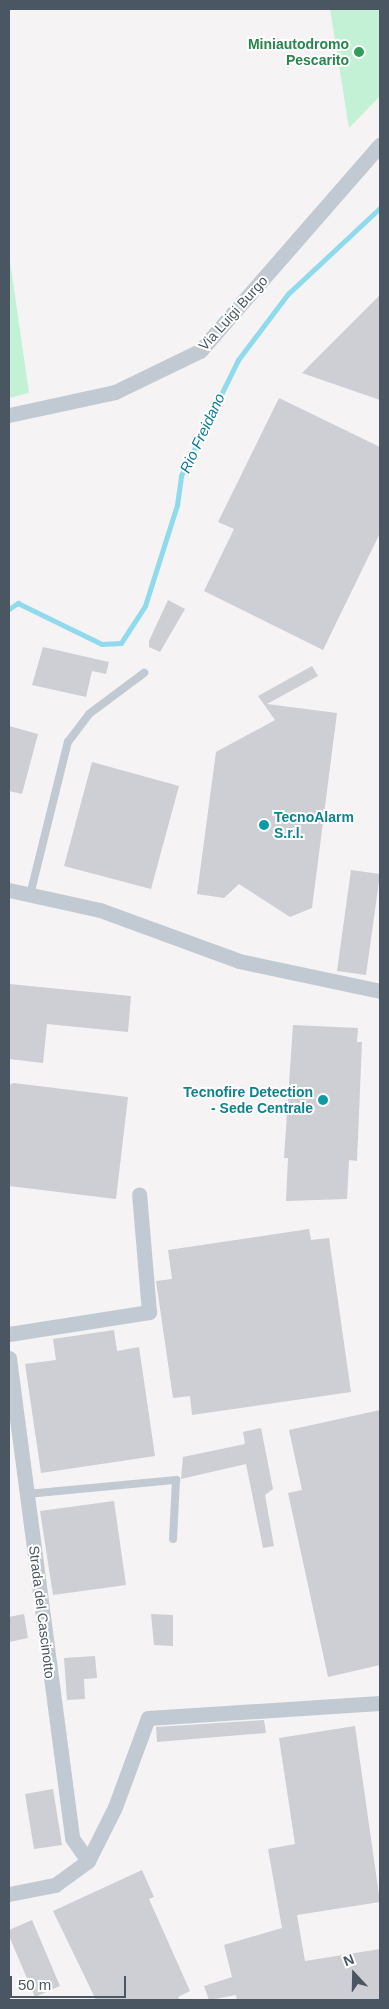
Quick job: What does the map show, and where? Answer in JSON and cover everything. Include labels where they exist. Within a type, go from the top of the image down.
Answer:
[{"type":"street","name":"Via Luigi Burgo","points":[[9,415],[115,392],[200,351],[380,145]]},
{"type":"street","points":[[9,902],[20,890],[100,910],[239,961],[380,992]]},
{"type":"street","points":[[9,1334],[149,1312],[139,1194]]},
{"type":"street","name":"Strada del Cascinotto","points":[[9,1358],[72,1838],[88,1861]]},
{"type":"street","points":[[9,1894],[55,1885],[88,1861],[115,1807],[148,1718],[380,1703]]},
{"type":"lane","points":[[20,890],[68,742],[89,714],[144,673]]},
{"type":"lane","points":[[27,1494],[176,1480],[174,1539]]},
{"type":"green space","name":"Miniautodromo Pescarito","points":[[330,9],[380,9],[380,96],[349,128]]},
{"type":"green space","points":[[9,254],[29,393],[9,398]]},
{"type":"building","points":[[380,295],[380,400],[302,373]]},
{"type":"building","points":[[279,398],[380,447],[380,533],[323,650],[204,591],[234,529],[218,522]]},
{"type":"building","points":[[168,600],[185,609],[160,652],[149,647],[149,641]]},
{"type":"building","points":[[43,647],[109,662],[106,674],[92,671],[86,697],[32,685]]},
{"type":"building","name":"TecnoAlarm S.r.l.","points":[[312,666],[318,676],[267,704],[337,713],[312,908],[290,917],[239,884],[224,898],[197,894],[216,752],[275,720],[258,696]]},
{"type":"building","points":[[9,726],[38,734],[22,794],[9,791]]},
{"type":"building","points":[[92,762],[179,786],[151,889],[64,866]]},
{"type":"building","points":[[351,870],[380,874],[366,975],[337,971]]},
{"type":"building","points":[[9,984],[131,996],[128,1032],[47,1024],[43,1063],[9,1059]]},
{"type":"building","name":"Tecnofire Detection - Sede Centrale","points":[[293,1025],[358,1028],[357,1042],[362,1042],[357,1161],[349,1160],[347,1199],[286,1201],[288,1158],[284,1158]]},
{"type":"building","points":[[14,1083],[128,1097],[116,1199],[9,1186],[9,1085]]},
{"type":"building","points":[[309,1229],[311,1240],[329,1238],[351,1392],[192,1415],[190,1396],[173,1398],[156,1281],[172,1279],[168,1250]]},
{"type":"building","points":[[114,1330],[117,1351],[139,1347],[155,1456],[41,1473],[25,1364],[56,1360],[53,1339]]},
{"type":"building","points":[[380,1410],[380,1665],[328,1677],[288,1493],[302,1490],[289,1430]]},
{"type":"building","points":[[261,1428],[273,1489],[265,1495],[274,1546],[263,1548],[246,1464],[181,1479],[183,1457],[245,1444],[243,1432]]},
{"type":"building","points":[[114,1501],[126,1585],[53,1595],[40,1511]]},
{"type":"building","points":[[24,1614],[28,1638],[9,1642],[9,1617]]},
{"type":"building","points":[[151,1614],[173,1615],[173,1646],[154,1645]]},
{"type":"building","points":[[95,1656],[97,1678],[84,1679],[85,1699],[67,1700],[64,1658]]},
{"type":"building","points":[[264,1720],[266,1733],[157,1742],[156,1727]]},
{"type":"building","points":[[355,1726],[380,1902],[297,1915],[305,1961],[380,1949],[380,2000],[237,2000],[236,1995],[209,2000],[204,1986],[232,1977],[224,1945],[282,1928],[268,1849],[295,1844],[279,1738]]},
{"type":"building","points":[[53,1789],[62,1845],[34,1849],[25,1794]]},
{"type":"building","points":[[142,1870],[154,1897],[149,1899],[190,1991],[178,1997],[180,2000],[96,2000],[53,1911]]},
{"type":"building","points":[[32,1920],[60,1986],[35,1997],[9,1936],[9,1930]]},
{"type":"waterway","name":"Rio Freidano","points":[[9,609],[18,603],[102,644],[121,643],[145,606],[177,505],[181,476],[238,360],[288,294],[380,208]]},
{"type":"place","name":"Miniautodromo Pescarito","points":[[359,52]]},
{"type":"place","name":"TecnoAlarm S.r.l.","points":[[264,825]]},
{"type":"place","name":"Tecnofire Detection - Sede Centrale","points":[[323,1100]]}]
